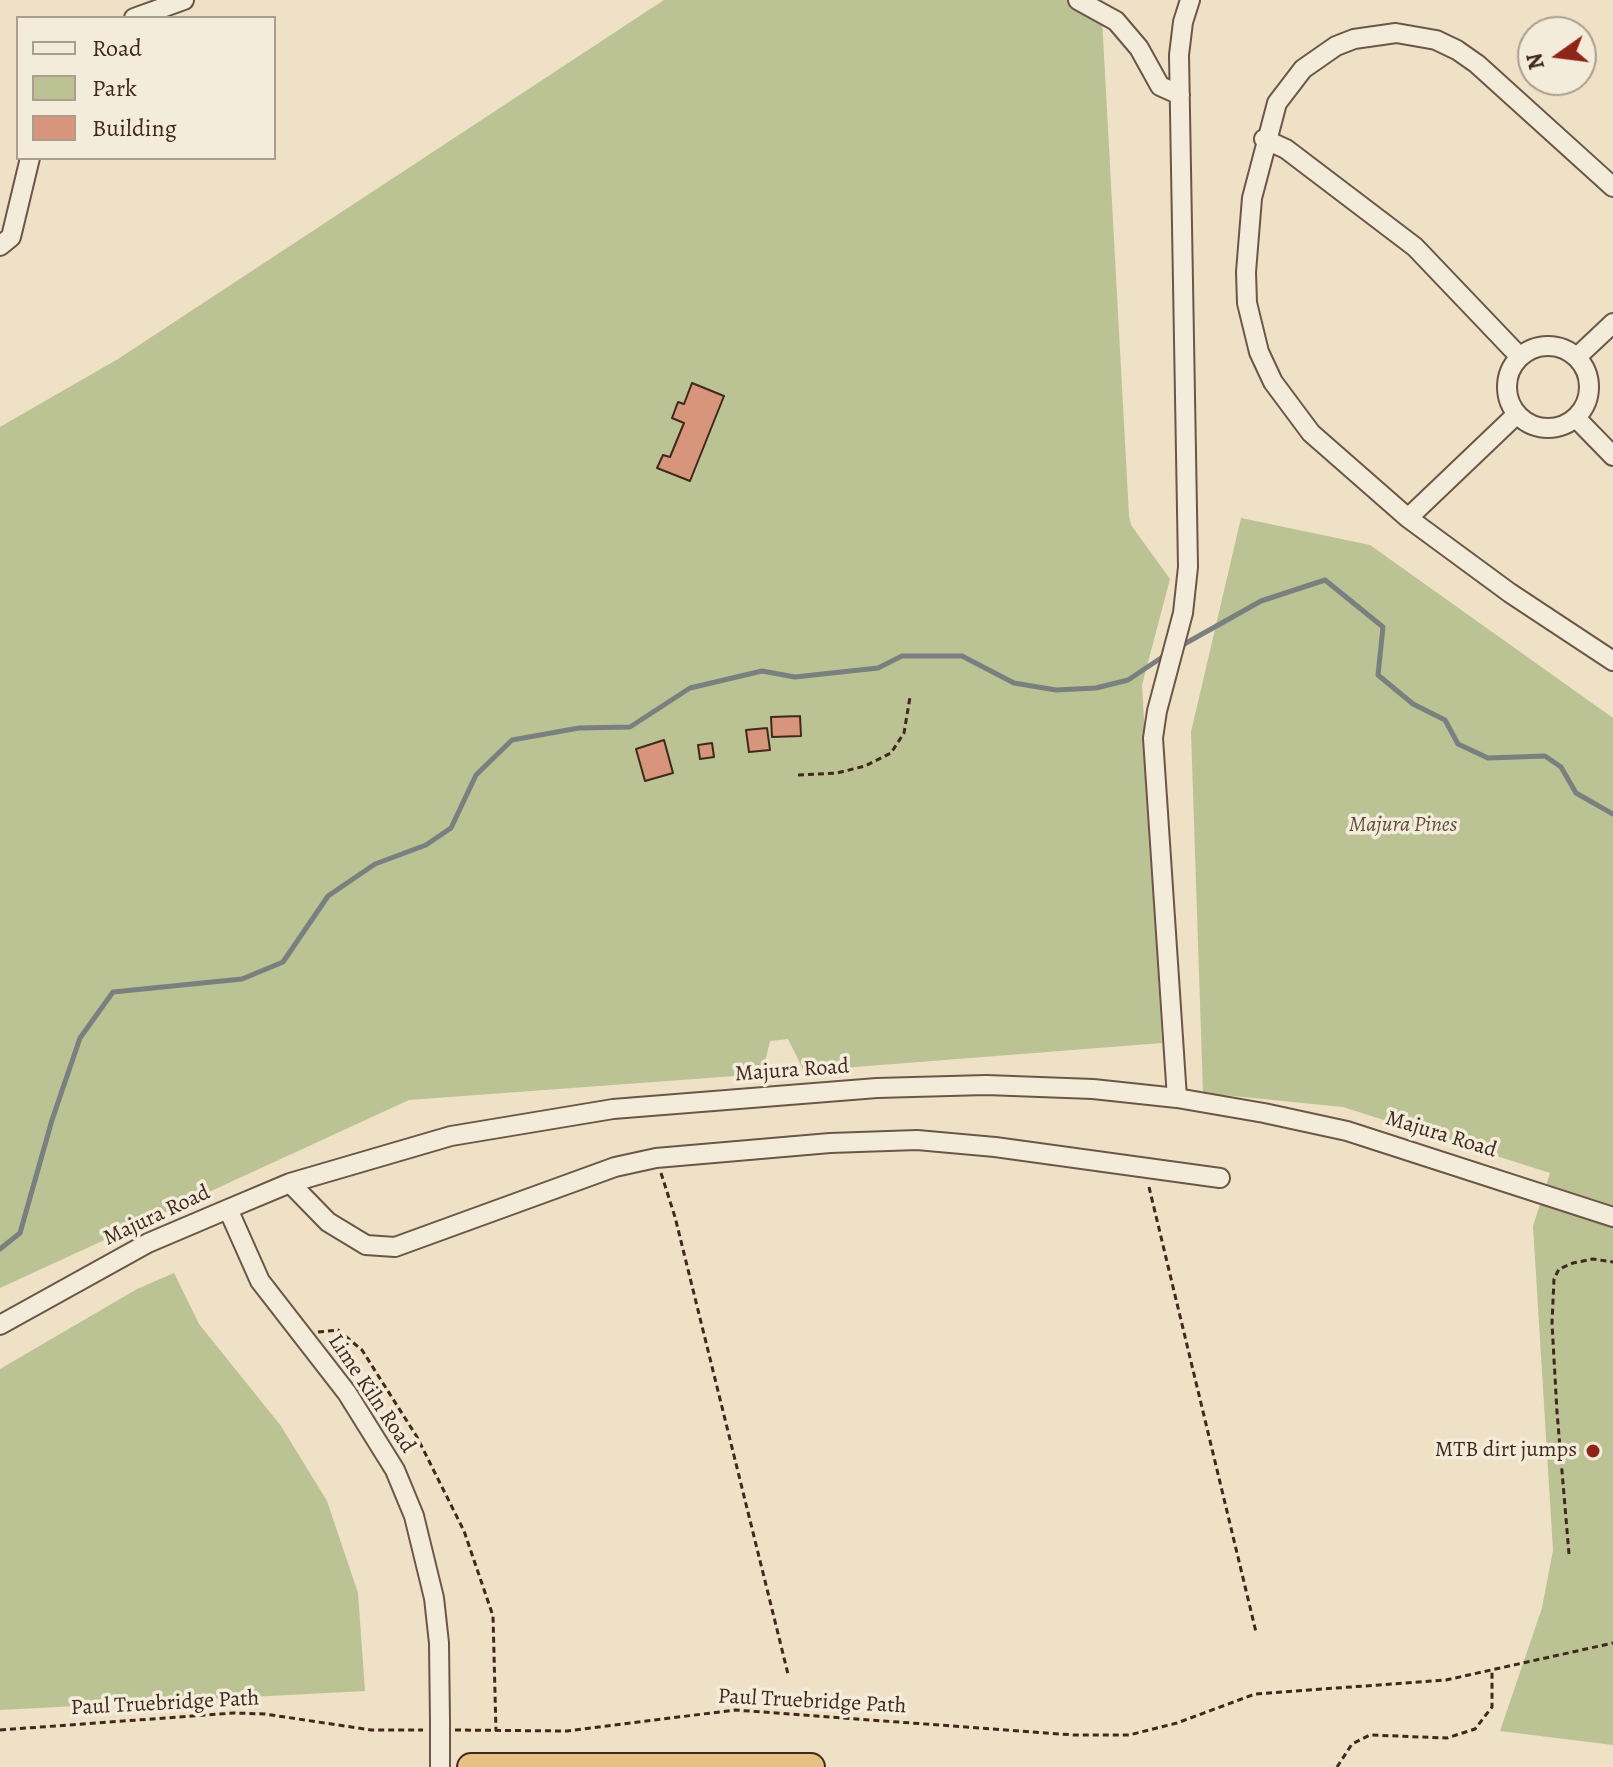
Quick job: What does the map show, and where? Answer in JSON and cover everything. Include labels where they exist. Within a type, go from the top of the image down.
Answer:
[{"type":"highway","points":[[471,1767],[811,1767]]},
{"type":"street","points":[[140,16],[184,0]]},
{"type":"street","points":[[1078,0],[1116,21],[1139,48],[1160,86],[1180,95]]},
{"type":"street","points":[[1177,1098],[1153,738],[1157,711],[1183,613],[1188,567],[1180,95],[1181,33],[1190,0]]},
{"type":"street","points":[[1613,187],[1477,64],[1457,50],[1418,36],[1376,34],[1345,43],[1319,56],[1288,85],[1277,103],[1264,139],[1252,198],[1246,272],[1247,303],[1259,352],[1280,392],[1311,433],[1408,518],[1510,593],[1613,661]]},
{"type":"street","points":[[1264,139],[1286,149],[1415,247],[1519,356]]},
{"type":"street","points":[[0,246],[11,237],[30,160]]},
{"type":"street","points":[[1577,357],[1613,323]]},
{"type":"street","points":[[1554,345],[1577,357],[1588,377],[1589,388],[1587,399],[1576,418],[1551,428],[1537,427],[1517,414],[1506,391],[1511,368],[1519,356],[1541,346],[1554,345]]},
{"type":"street","points":[[1408,518],[1517,414]]},
{"type":"street","points":[[1576,418],[1613,456]]},
{"type":"street","name":"Majura Road","points":[[0,1325],[148,1243],[290,1183],[451,1136],[613,1109],[946,1085],[1093,1089],[1177,1098],[1347,1131],[1613,1217]]},
{"type":"street","points":[[290,1183],[328,1222],[366,1245],[395,1247],[615,1167],[656,1158],[830,1143],[917,1140],[995,1147],[1220,1178]]},
{"type":"street","name":"Lime Kiln Road","points":[[228,1209],[260,1281],[347,1393],[395,1470],[414,1516],[438,1628],[442,1728],[440,1767]]},
{"type":"path","points":[[798,775],[837,773],[865,766],[891,753],[904,733],[910,697]]},
{"type":"path","points":[[656,1158],[675,1217],[788,1674]]},
{"type":"path","points":[[1145,1168],[1256,1632]]},
{"type":"path","points":[[1569,1554],[1552,1323],[1554,1279],[1559,1269],[1573,1263],[1593,1259],[1613,1262]]},
{"type":"path","points":[[305,1341],[315,1333],[338,1330],[362,1350],[417,1437],[448,1498],[475,1557],[493,1616],[496,1731]]},
{"type":"path","name":"Paul Truebridge Path","points":[[0,1730],[234,1713],[265,1714],[371,1730],[442,1728],[496,1731],[609,1727],[735,1710],[1074,1735],[1129,1735],[1177,1723],[1255,1694],[1446,1680],[1613,1643]]},
{"type":"path","points":[[1337,1767],[1352,1744],[1370,1735],[1447,1738],[1475,1729],[1492,1707],[1492,1670]]},
{"type":"green space","points":[[664,0],[1101,0],[1129,516],[1131,525],[1170,579],[1142,685],[1162,1043],[804,1071],[788,1039],[770,1041],[762,1074],[409,1100],[0,1288],[0,427],[118,359]]},
{"type":"green space","name":"Majura Pines","points":[[1241,518],[1370,545],[1613,718],[1613,1745],[1500,1731],[1542,1608],[1553,1550],[1533,1226],[1550,1173],[1343,1107],[1203,1093],[1191,732]]},
{"type":"green space","points":[[174,1273],[199,1324],[281,1426],[327,1501],[358,1593],[365,1691],[0,1710],[0,1369],[137,1289]]},
{"type":"building","points":[[692,383],[724,396],[690,481],[657,468],[663,455],[670,457],[684,423],[672,418],[678,402],[684,404]]},
{"type":"building","points":[[800,716],[801,736],[772,737],[771,717]]},
{"type":"building","points":[[767,728],[770,750],[749,752],[746,730]]},
{"type":"building","points":[[664,740],[673,773],[645,781],[636,749]]},
{"type":"building","points":[[712,743],[714,757],[700,759],[698,745]]},
{"type":"waterway","points":[[1179,647],[1261,601],[1325,580],[1383,627],[1378,675],[1413,704],[1445,720],[1458,744],[1488,758],[1545,756],[1561,767],[1576,793],[1613,814]]},
{"type":"waterway","points":[[0,1249],[20,1233],[52,1120],[80,1038],[113,992],[242,979],[283,962],[328,896],[375,864],[426,845],[451,828],[476,775],[512,740],[579,728],[630,727],[690,688],[762,671],[795,677],[878,668],[902,656],[962,656],[1014,683],[1056,690],[1096,688],[1128,680],[1167,654]]},
{"type":"place","name":"MTB dirt jumps","points":[[1593,1451]]}]
